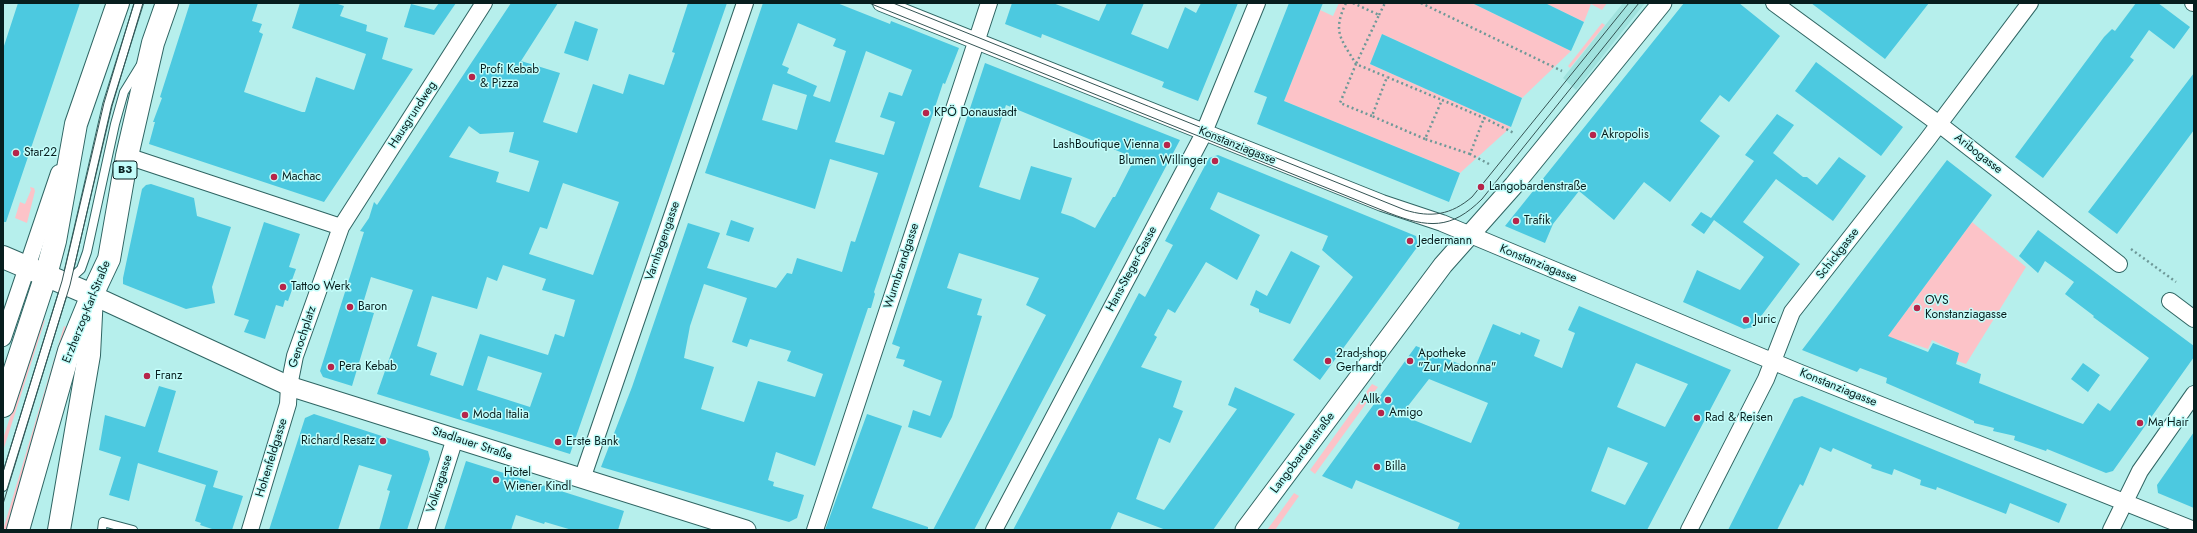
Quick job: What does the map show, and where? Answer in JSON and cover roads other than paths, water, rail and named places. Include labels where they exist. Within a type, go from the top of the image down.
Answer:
[{"type":"main road","points":[[3,406],[37,271],[56,234],[76,124],[118,3]]},
{"type":"main road","name":"Erzherzog-Karl-Straße","points":[[18,530],[69,351],[108,259],[127,156],[153,44],[167,3]]},
{"type":"main road","points":[[3,256],[92,295],[89,355],[59,530]]},
{"type":"street","name":"Hausgrundweg","points":[[341,227],[484,3]]},
{"type":"street","name":"Varnhagengasse","points":[[582,478],[745,3]]},
{"type":"street","name":"Konstanziagasse","points":[[881,3],[1382,203],[1436,221],[1772,361],[2194,530]]},
{"type":"street","name":"Wurmbrandgasse","points":[[815,530],[989,3]]},
{"type":"street","name":"Hans-Steger-Gasse","points":[[994,530],[1204,132],[1257,3]]},
{"type":"street","name":"Langobardenstraße","points":[[1245,530],[1443,265],[1514,185],[1662,3]]},
{"type":"street","name":"Aribogasse","points":[[1774,3],[1939,124],[2119,264]]},
{"type":"street","name":"Schickgasse","points":[[1689,530],[1766,379],[1792,312],[1939,124],[2030,3]]},
{"type":"street","points":[[127,156],[341,227]]},
{"type":"street","name":"Genochplatz","points":[[92,295],[289,386],[296,356],[341,227]]},
{"type":"street","points":[[3,338],[37,271]]},
{"type":"street","points":[[2170,301],[2194,319]]},
{"type":"street","name":"Stadlauer Straße","points":[[289,386],[746,530]]},
{"type":"street","name":"Hohenfeldgasse","points":[[250,530],[288,404],[289,386]]},
{"type":"street","points":[[2111,530],[2123,502],[2140,471],[2194,394]]},
{"type":"street","name":"Volkragasse","points":[[426,530],[455,438]]},
{"type":"lane","name":"Erzherzog-Karl-Straße","points":[[3,487],[66,283],[107,105],[139,3]]},
{"type":"lane","name":"Erzherzog-Karl-Straße","points":[[66,283],[81,269],[87,252],[115,124],[124,92],[153,44]]},
{"type":"lane","points":[[102,530],[104,522],[133,530]]},
{"type":"tram line","points":[[3,472],[62,281],[104,103],[134,3]]},
{"type":"tram line","points":[[3,504],[70,285],[112,106],[143,3]]},
{"type":"tram line","points":[[869,3],[1389,213],[1416,222],[1427,223],[1449,221],[1471,209],[1482,199],[1639,3]]},
{"type":"tram line","points":[[893,3],[1405,210],[1423,214],[1448,211],[1456,208],[1472,197],[1629,3]]},
{"type":"place","name":"Profi Kebab & Pizza","points":[[472,77]]},
{"type":"place","name":"KPÖ Donaustadt","points":[[926,113]]},
{"type":"place","name":"Akropolis","points":[[1593,135]]},
{"type":"place","name":"LashBoutique Vienna","points":[[1167,145]]},
{"type":"place","name":"Star22","points":[[16,153]]},
{"type":"place","name":"Blumen Willinger","points":[[1215,161]]},
{"type":"place","name":"Machac","points":[[274,177]]},
{"type":"place","name":"Langobardenstraße","points":[[1481,187]]},
{"type":"place","name":"Trafik","points":[[1516,221]]},
{"type":"place","name":"Jedermann","points":[[1410,241]]},
{"type":"place","name":"Tattoo Werk","points":[[283,287]]},
{"type":"place","name":"Baron","points":[[350,307]]},
{"type":"place","name":"OVS Konstanziagasse","points":[[1917,308]]},
{"type":"place","name":"Juric","points":[[1746,320]]},
{"type":"place","name":"2rad-shop Gerhardt","points":[[1328,361]]},
{"type":"place","name":"Apotheke \"Zur Madonna\"","points":[[1410,361]]},
{"type":"place","name":"Pera Kebab","points":[[331,367]]},
{"type":"place","name":"Franz","points":[[147,376]]},
{"type":"place","name":"Allk","points":[[1388,400]]},
{"type":"place","name":"Amigo","points":[[1381,413]]},
{"type":"place","name":"Moda Italia","points":[[465,415]]},
{"type":"place","name":"Rad & Reisen","points":[[1697,418]]},
{"type":"place","name":"Ma Hair","points":[[2140,423]]},
{"type":"place","name":"Richard Resatz","points":[[383,441]]},
{"type":"place","name":"Erste Bank","points":[[558,442]]},
{"type":"place","name":"Billa","points":[[1377,467]]},
{"type":"place","name":"Hotel Wiener Kindl","points":[[496,480]]}]
